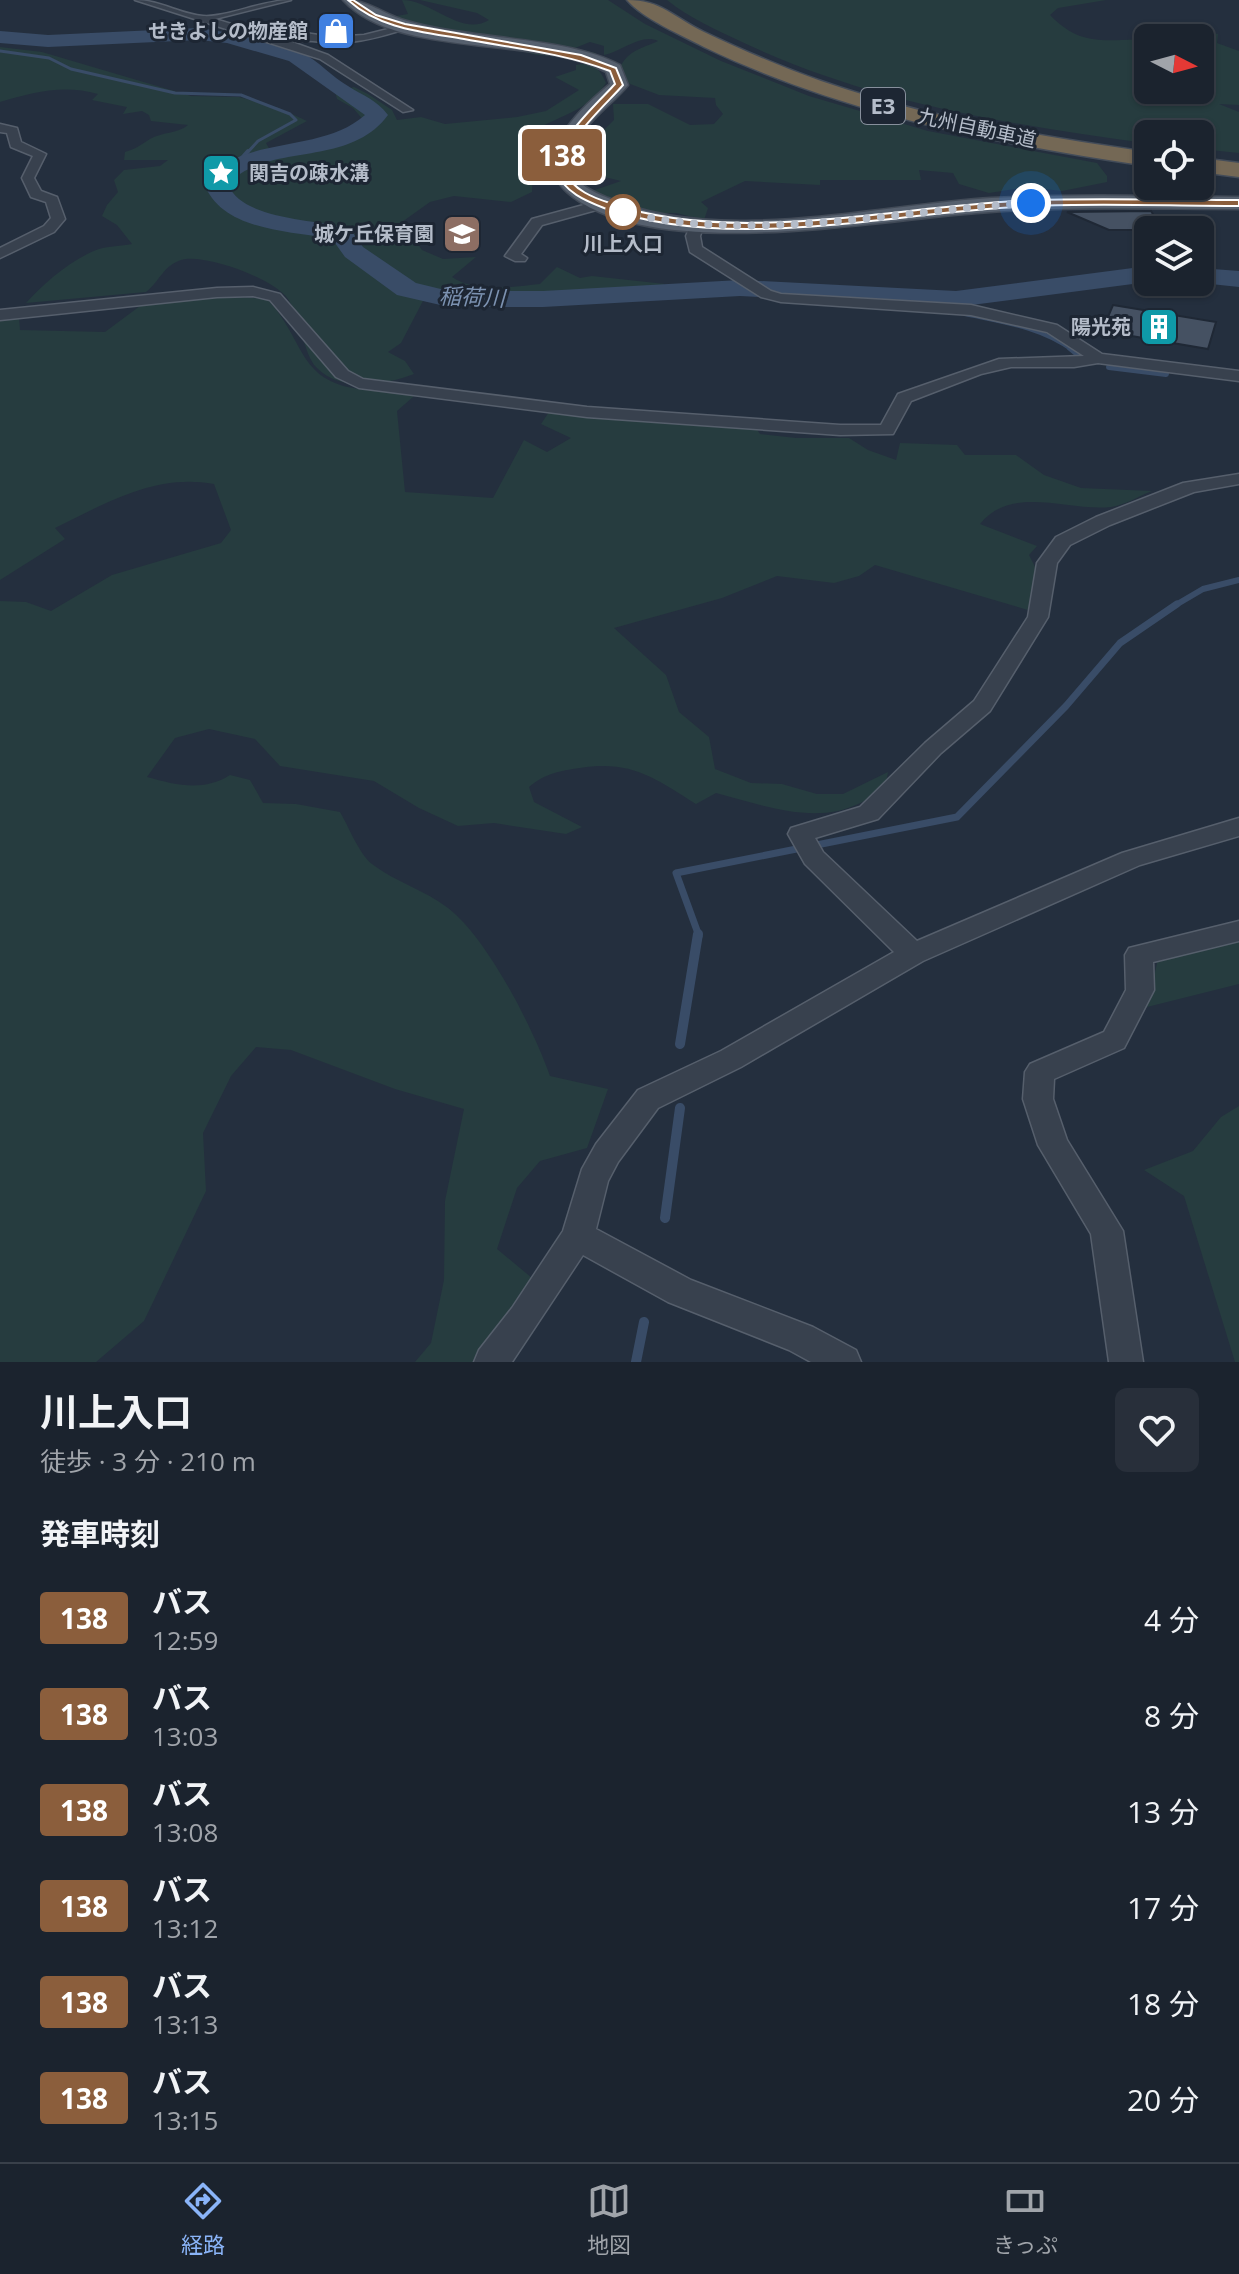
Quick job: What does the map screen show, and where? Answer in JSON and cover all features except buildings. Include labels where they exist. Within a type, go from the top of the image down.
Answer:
[{"type":"highway","name":"九州自動車道","points":[[636,0],[727,49],[853,97],[974,129],[1134,157]]},
{"type":"highway","name":"九州自動車道","points":[[651,0],[740,47],[865,93],[984,124],[1134,150]]},
{"type":"highway","points":[[1214,159],[1239,162]]},
{"type":"highway","points":[[1214,167],[1239,170]]},
{"type":"main road","points":[[351,0],[374,17],[404,26],[581,57],[614,69],[619,85],[571,137],[560,163],[561,173],[574,190],[602,204],[654,219],[697,225],[761,225],[1031,203],[1239,203]]},
{"type":"street","points":[[140,0],[283,41],[324,57],[407,110]]},
{"type":"street","points":[[249,0],[244,1],[261,6]]},
{"type":"street","points":[[204,20],[286,0]]},
{"type":"street","points":[[255,49],[305,36],[332,40],[365,38],[404,26]]},
{"type":"street","points":[[0,128],[13,131],[15,144],[40,154],[28,178],[36,194],[52,200],[58,219],[49,229],[0,254]]},
{"type":"street","points":[[520,258],[512,256],[537,222],[602,204]]},
{"type":"street","points":[[697,225],[693,236],[695,249],[766,294],[781,298],[960,309],[1002,315],[1052,328],[1098,358]]},
{"type":"street","points":[[0,315],[72,305],[222,293],[262,293],[275,297],[342,374],[359,383],[579,411],[865,431],[887,430],[904,398],[998,364],[1040,359],[1083,363],[1098,358],[1239,376]]},
{"type":"street","points":[[913,954],[814,858],[800,834],[869,813],[933,748],[982,706],[1038,617],[1047,563],[1063,541],[1103,521],[1190,487],[1239,479]]},
{"type":"street","points":[[491,1362],[524,1319],[578,1236],[593,1179],[607,1153],[648,1099],[731,1059],[913,954],[1131,859],[1239,827]]},
{"type":"street","points":[[1126,1362],[1107,1231],[1053,1145],[1038,1099],[1040,1072],[1114,1040],[1140,990],[1139,955],[1239,931]]},
{"type":"street","points":[[578,1236],[680,1291],[801,1338],[844,1362]]},
{"type":"green space","points":[[402,0],[457,21],[478,24],[489,20],[477,13],[420,0],[608,0],[645,24],[721,61],[809,96],[928,131],[1097,163],[1107,176],[1107,182],[1062,191],[1027,187],[989,193],[959,184],[953,173],[919,170],[921,180],[820,180],[820,185],[745,181],[701,202],[708,208],[704,220],[676,213],[648,213],[592,191],[621,181],[576,170],[570,162],[581,161],[594,140],[614,120],[613,104],[648,104],[690,125],[714,124],[723,114],[715,98],[659,95],[625,82],[619,70],[626,58],[658,41],[645,39],[604,55],[604,46],[590,42],[575,48],[596,53],[595,58],[537,55],[385,18],[408,14]]},
{"type":"green space","points":[[667,0],[1106,0],[1058,8],[1050,15],[1062,26],[1084,37],[1134,40],[1134,104],[1214,104],[1214,33],[1218,34],[1217,43],[1239,51],[1239,105],[1219,104],[1239,112],[1239,153],[1214,150],[1214,120],[1134,120],[1134,141],[939,108],[790,63],[684,12]]},
{"type":"green space","points":[[0,47],[42,52],[191,96],[239,97],[279,108],[307,121],[266,143],[270,150],[353,131],[365,122],[353,108],[337,99],[335,92],[354,87],[392,110],[397,120],[421,117],[445,124],[517,117],[546,111],[579,90],[555,77],[576,70],[576,65],[591,65],[601,73],[606,83],[597,94],[577,110],[522,140],[539,153],[533,166],[532,192],[511,202],[454,196],[430,202],[402,222],[422,250],[443,259],[476,257],[452,277],[472,285],[494,288],[540,284],[557,267],[580,278],[592,276],[665,284],[659,288],[595,291],[552,302],[486,304],[424,299],[401,343],[388,352],[405,361],[414,374],[364,384],[338,381],[316,367],[308,354],[295,313],[281,291],[238,269],[206,260],[181,260],[170,266],[146,292],[26,303],[50,279],[79,258],[99,249],[132,244],[117,225],[102,216],[118,192],[114,180],[124,170],[160,166],[168,160],[124,160],[125,152],[188,125],[151,121],[149,115],[142,111],[123,114],[127,107],[92,100],[98,94],[85,91],[49,90],[0,102]]},
{"type":"green space","points":[[225,296],[267,299],[315,370],[328,380],[369,390],[420,385],[413,397],[397,411],[405,492],[493,498],[524,440],[547,452],[571,438],[541,424],[549,412],[750,419],[760,434],[849,438],[868,450],[896,460],[900,443],[957,445],[965,455],[1016,455],[1044,475],[1081,488],[1152,491],[1111,507],[1042,502],[1008,505],[993,512],[980,524],[1037,546],[1029,555],[1046,589],[1039,603],[1028,610],[875,565],[859,576],[834,583],[777,576],[722,598],[614,628],[666,675],[679,712],[709,737],[715,769],[751,783],[782,784],[817,794],[843,794],[888,772],[884,792],[844,810],[807,813],[716,793],[696,804],[642,773],[598,766],[553,773],[529,787],[534,802],[582,827],[566,834],[494,823],[458,826],[419,808],[374,781],[280,766],[255,739],[209,729],[175,738],[147,777],[200,785],[230,775],[250,780],[263,803],[296,804],[340,812],[367,860],[390,876],[430,896],[463,922],[508,986],[550,1076],[608,1089],[587,1148],[540,1161],[517,1188],[497,1249],[538,1283],[483,1362],[415,1362],[431,1343],[444,1280],[445,1201],[464,1109],[395,1089],[291,1050],[256,1047],[231,1076],[203,1133],[206,1191],[144,1321],[96,1362],[0,1362],[0,601],[26,602],[51,611],[112,575],[221,543],[231,530],[214,484],[193,482],[152,486],[112,500],[55,528],[65,539],[0,580],[0,319],[19,317],[20,330],[105,332],[144,303]]},
{"type":"green space","points":[[1239,942],[1239,984],[1147,1007],[1159,955],[1188,944]]},
{"type":"green space","points":[[1239,1106],[1239,1362],[1235,1362],[1184,1196],[1144,1170],[1193,1151],[1221,1117]]},
{"type":"waterway","name":"稲荷川","points":[[0,37],[48,41],[199,34],[229,38],[296,57],[341,91],[366,103],[377,115],[361,130],[340,140],[246,162],[228,171],[216,183],[220,195],[231,205],[265,219],[334,232],[344,238],[354,252],[407,289],[449,299],[543,299],[740,288],[956,299],[1134,276]]},
{"type":"waterway","points":[[0,51],[49,58],[71,69],[175,93],[241,95],[290,114],[296,120],[258,141],[247,153]]},
{"type":"waterway","points":[[234,167],[248,151]]},
{"type":"waterway","name":"稲荷川","points":[[1214,277],[1239,279]]},
{"type":"waterway","name":"稲荷川","points":[[936,298],[945,303]]},
{"type":"waterway","points":[[965,314],[1034,331],[1072,350]]},
{"type":"waterway","points":[[1070,348],[1081,357]]},
{"type":"waterway","points":[[1109,367],[1166,374]]},
{"type":"waterway","points":[[1175,606],[1203,589],[1239,580]]},
{"type":"waterway","points":[[699,936],[676,873],[957,817],[1066,706],[1120,643],[1175,606]]},
{"type":"waterway","points":[[680,1044],[698,934]]},
{"type":"waterway","points":[[665,1218],[680,1108]]},
{"type":"waterway","points":[[636,1362],[644,1322]]},
{"type":"bus line","name":"138","points":[[351,0],[383,21],[581,57],[614,69],[619,85],[571,137],[560,163],[561,173],[574,190],[591,200],[632,214],[697,225],[761,225],[1031,203],[1239,203]]},
{"type":"place","name":"せきよしの物産館","points":[[336,31]]},
{"type":"place","name":"関吉の疎水溝","points":[[221,173]]},
{"type":"place","name":"川上入口","points":[[623,212]]},
{"type":"place","name":"城ケ丘保育園","points":[[462,234]]},
{"type":"place","name":"陽光苑","points":[[1159,327]]},
{"type":"route","points":[[623,212],[697,225],[761,225],[1031,203]]}]
